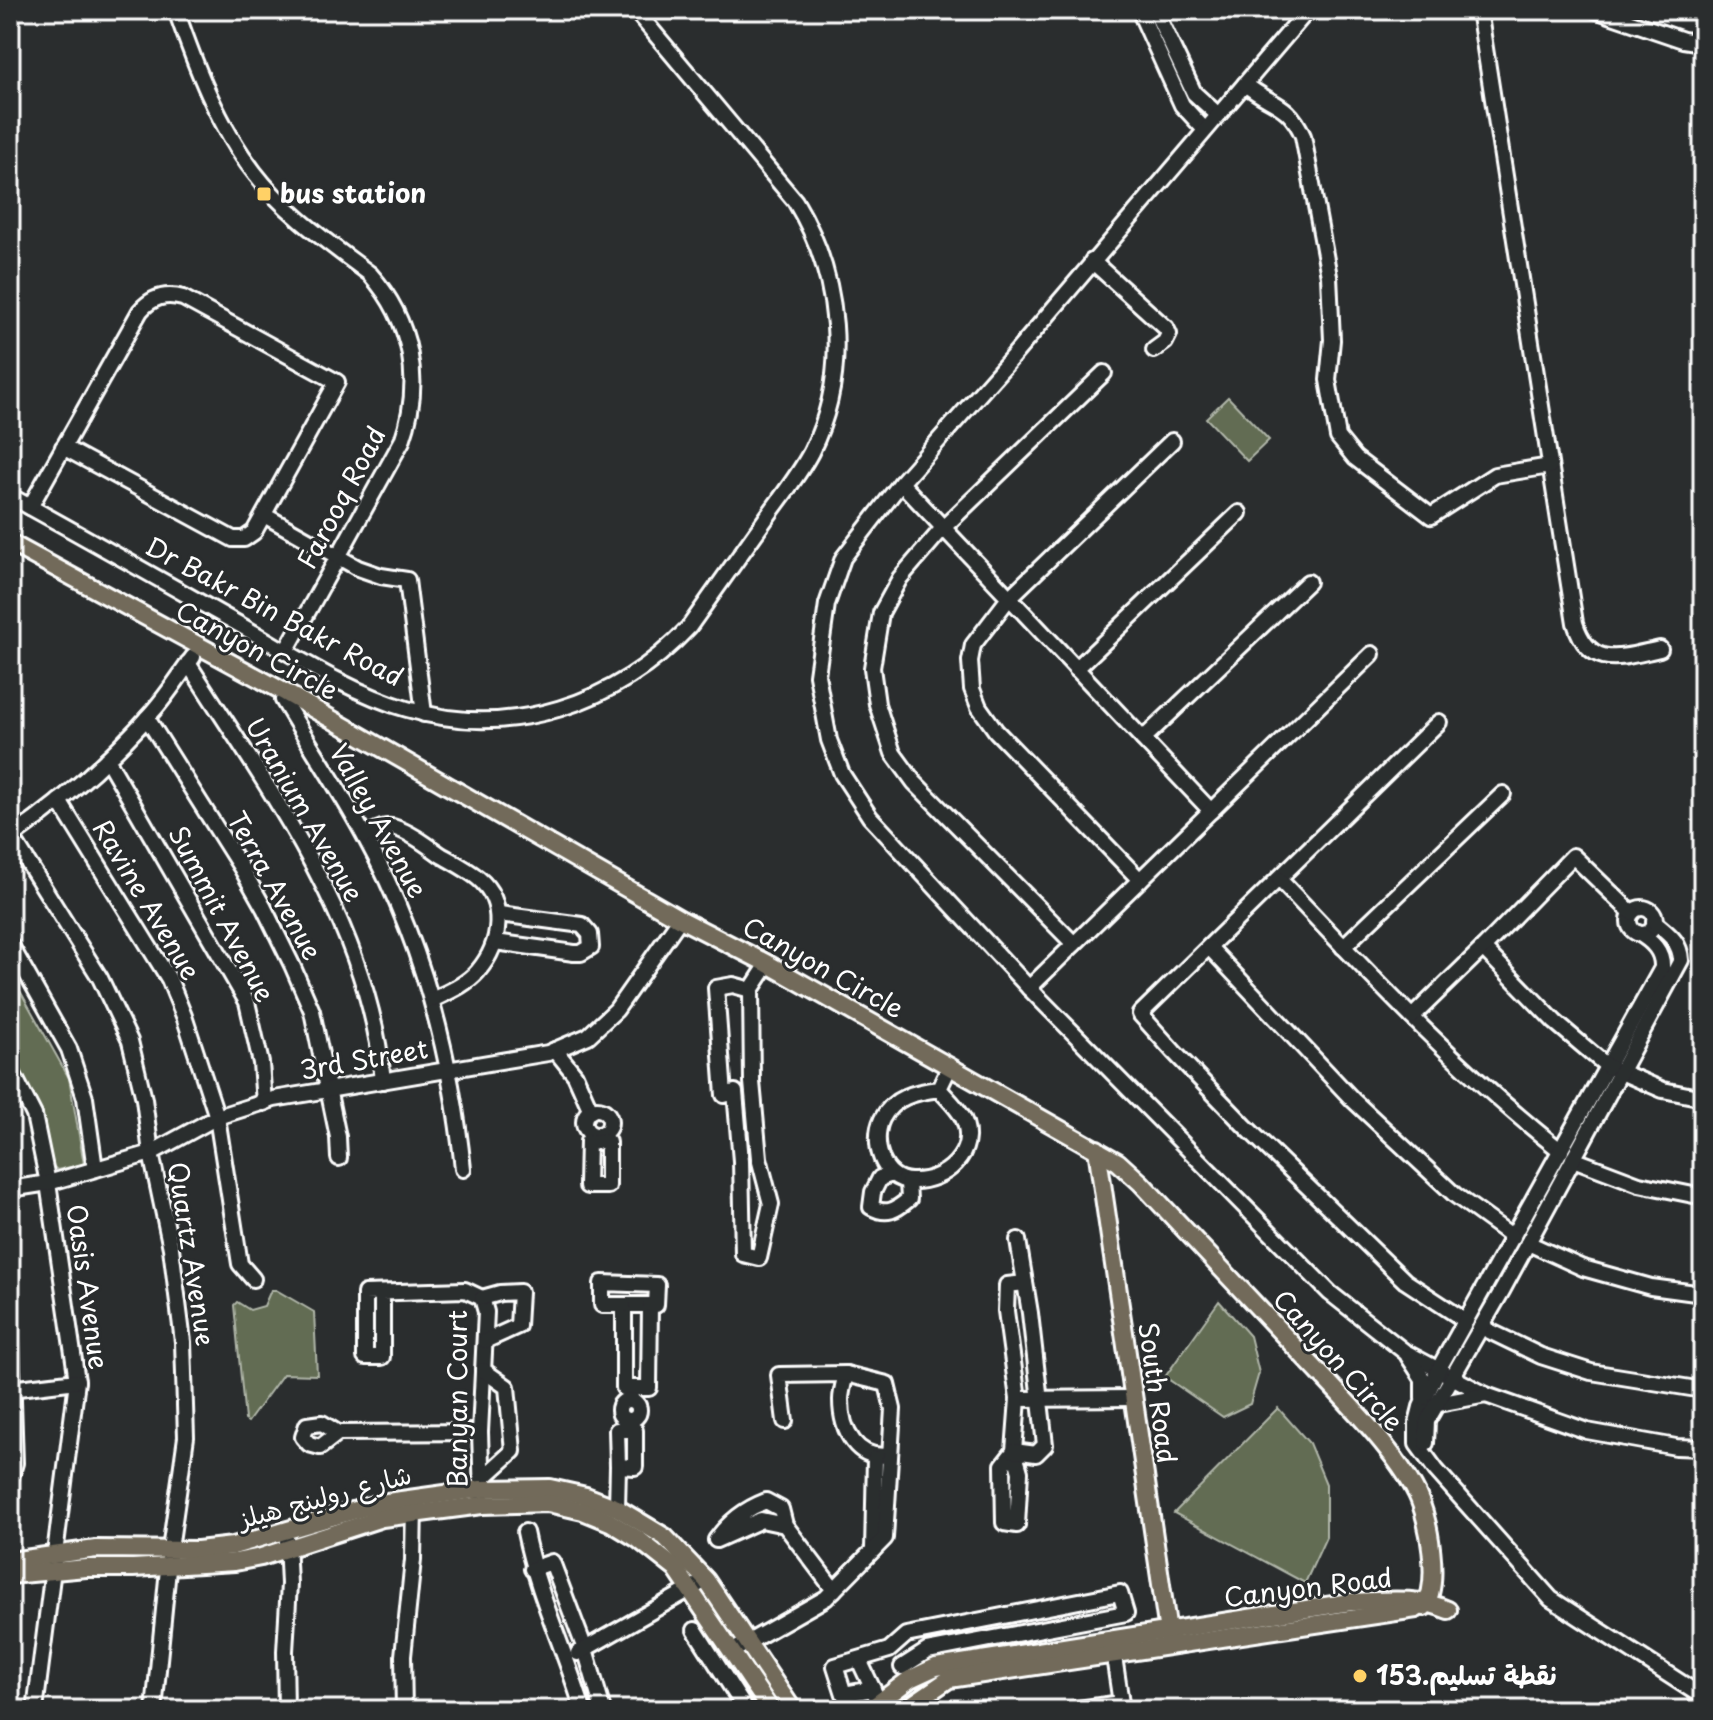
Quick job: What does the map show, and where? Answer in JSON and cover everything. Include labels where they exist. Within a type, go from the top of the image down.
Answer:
[{"type":"main road","name":"Canyon Circle","points":[[10,543],[332,718],[680,919],[768,964],[1118,1162],[1349,1405],[1398,1464],[1417,1493],[1427,1520],[1431,1548],[1426,1604]]},
{"type":"main road","name":"South Road","points":[[1097,1149],[1169,1637]]},
{"type":"main road","name":"شارع رولينج هيلز","points":[[10,1575],[287,1540],[380,1503],[414,1504],[482,1491],[550,1488],[586,1496],[617,1508],[665,1537],[706,1580],[793,1710]]},
{"type":"main road","name":"شارع رولينج هيلز","points":[[482,1491],[583,1511],[610,1522],[656,1552],[676,1569],[691,1589],[766,1708]]},
{"type":"main road","name":"شارع رولينج هيلز","points":[[10,1561],[96,1549],[170,1557]]},
{"type":"main road","name":"Canyon Road","points":[[874,1700],[906,1673],[936,1667],[1047,1656],[1426,1604]]},
{"type":"main road","name":"Canyon Road","points":[[904,1710],[949,1679],[1047,1656]]},
{"type":"street","name":"Farooq Road","points":[[176,10],[214,104],[250,166],[292,212],[380,285],[397,312],[411,351],[412,403],[402,441],[286,651]]},
{"type":"street","name":"Dr Bakr Bin Bakr Road","points":[[10,496],[286,651],[381,700],[424,714],[482,721],[541,715],[599,694],[648,665],[689,627],[802,467],[823,419],[834,372],[836,328],[830,284],[812,231],[795,201],[635,10]]},
{"type":"street","points":[[1139,10],[1182,105],[1205,130]]},
{"type":"street","points":[[1155,10],[1194,93],[1217,114]]},
{"type":"street","points":[[1308,10],[901,483],[843,558],[827,604],[817,675],[829,740],[842,774],[870,817],[1029,988],[1330,1293],[1405,1352],[1486,1395],[1587,1431],[1676,1447],[1703,1448]]},
{"type":"street","points":[[1479,10],[1575,623],[1580,639],[1591,651],[1607,659],[1660,649]]},
{"type":"street","points":[[1595,10],[1683,40],[1703,43]]},
{"type":"street","points":[[1245,84],[1261,98],[1283,107],[1295,118],[1303,136],[1329,276],[1332,340],[1328,380],[1338,437],[1355,458],[1431,516],[1495,475],[1550,466]]},
{"type":"street","points":[[1092,261],[1166,328],[1169,334],[1165,342],[1154,350]]},
{"type":"street","points":[[30,507],[63,447],[140,311],[153,299],[173,295],[183,298],[337,382],[250,537],[233,539],[63,447]]},
{"type":"street","points":[[1074,944],[914,782],[893,753],[877,704],[872,668],[881,613],[900,578],[943,528],[1104,373]]},
{"type":"street","points":[[1140,880],[996,731],[979,707],[972,689],[970,661],[973,645],[1009,598],[1172,441]]},
{"type":"street","points":[[901,483],[1211,811]]},
{"type":"street","points":[[1076,669],[1239,513]]},
{"type":"street","points":[[264,515],[370,573],[407,580],[424,714]]},
{"type":"street","points":[[1143,739],[1308,582]]},
{"type":"street","points":[[11,838],[107,759],[147,718],[200,648]]},
{"type":"street","points":[[1029,988],[1372,654]]},
{"type":"street","name":"Uranium Avenue","points":[[188,663],[324,884],[350,942],[371,1005],[383,1081]]},
{"type":"street","name":"Valley Avenue","points":[[286,693],[283,700],[365,836],[401,911],[432,1000],[458,1123],[463,1169]]},
{"type":"street","points":[[312,750],[308,726],[321,717],[332,718]]},
{"type":"street","name":"Terra Avenue","points":[[147,718],[264,908],[312,1011],[338,1137],[339,1158]]},
{"type":"street","points":[[1439,722],[1140,1014],[1245,1126],[1405,1281],[1466,1321]]},
{"type":"street","name":"Summit Avenue","points":[[107,759],[247,1002],[261,1063],[264,1103]]},
{"type":"street","points":[[1343,947],[1503,794]]},
{"type":"street","name":"Ravine Avenue","points":[[59,801],[169,979],[199,1056],[217,1117],[240,1264],[253,1279]]},
{"type":"street","points":[[365,836],[391,826],[478,878],[492,894],[499,914],[495,942],[479,970],[463,985],[432,1000]]},
{"type":"street","name":"Quartz Avenue","points":[[11,838],[100,978],[130,1041],[144,1099],[151,1153],[171,1248],[183,1342],[186,1437],[154,1710]]},
{"type":"street","points":[[1412,1017],[1573,856],[1632,913]]},
{"type":"street","points":[[1279,879],[1412,1017],[1505,1107],[1567,1155],[1639,1184],[1703,1197]]},
{"type":"street","points":[[1614,1068],[1681,960],[1675,940],[1654,922],[1650,912],[1646,909],[1632,913]]},
{"type":"street","points":[[1421,1407],[1466,1321],[1520,1240],[1567,1155],[1614,1068],[1662,968],[1660,953],[1650,940],[1630,927],[1632,913]]},
{"type":"street","points":[[495,942],[574,953],[591,947],[590,934],[582,925],[499,914]]},
{"type":"street","name":"3rd Street","points":[[10,1189],[48,1183],[151,1153],[217,1117],[264,1103],[555,1050],[588,1036],[616,1010],[680,919]]},
{"type":"street","points":[[1638,933],[1650,931],[1654,922]]},
{"type":"street","points":[[10,944],[69,1049],[85,1098],[95,1169]]},
{"type":"street","points":[[1209,947],[1353,1100],[1455,1195],[1520,1240],[1583,1268],[1651,1287],[1703,1294]]},
{"type":"street","points":[[1483,948],[1555,1022],[1614,1068],[1663,1090],[1703,1098]]},
{"type":"street","points":[[751,990],[733,985],[716,988],[724,1095],[735,1092],[743,1254],[759,1258],[771,1204],[759,1158],[752,1082],[751,990],[768,964]]},
{"type":"street","points":[[555,1050],[575,1075],[591,1111],[604,1111],[609,1117],[608,1130],[597,1138]]},
{"type":"street","points":[[939,1089],[950,1066]]},
{"type":"street","name":"Oasis Avenue","points":[[10,1068],[34,1115],[48,1183],[77,1381],[35,1710]]},
{"type":"street","points":[[886,1176],[877,1147],[880,1122],[891,1104],[917,1092],[939,1089]]},
{"type":"street","points":[[886,1176],[908,1182],[929,1179],[948,1170],[962,1158],[967,1136],[963,1118],[939,1089]]},
{"type":"street","points":[[886,1176],[873,1192],[871,1207],[881,1213],[896,1210],[909,1199],[908,1182]]},
{"type":"street","points":[[1018,1240],[1030,1313],[1045,1445],[1036,1454],[1014,1451],[1018,1399],[1006,1311],[1007,1285],[1025,1283]]},
{"type":"street","points":[[1436,1470],[1425,1440],[1427,1421],[1481,1327],[1520,1240]]},
{"type":"street","points":[[602,1283],[657,1285],[656,1305],[624,1305],[602,1305],[602,1283]]},
{"type":"street","name":"Banyan Court","points":[[382,1293],[465,1290],[482,1298],[486,1312],[480,1432],[482,1491]]},
{"type":"street","points":[[482,1298],[520,1292],[518,1326],[485,1341]]},
{"type":"street","points":[[617,1508],[618,1466],[635,1467],[635,1430],[627,1425],[638,1413],[638,1406],[624,1388],[624,1305]]},
{"type":"street","points":[[631,1394],[649,1388],[650,1305]]},
{"type":"street","points":[[10,1306],[15,1463],[10,1480]]},
{"type":"street","points":[[1006,1311],[1030,1313]]},
{"type":"street","points":[[1481,1327],[1541,1356],[1591,1372],[1703,1390]]},
{"type":"street","points":[[1405,1352],[1423,1379],[1425,1393],[1417,1423],[1417,1444],[1436,1470],[1551,1599],[1703,1697]]},
{"type":"street","points":[[482,1491],[513,1451],[507,1387],[483,1370]]},
{"type":"street","points":[[732,1651],[826,1598],[885,1538],[883,1456],[893,1409],[887,1384],[846,1374],[779,1375],[785,1421]]},
{"type":"street","points":[[846,1374],[841,1399],[845,1426],[859,1450],[883,1456]]},
{"type":"street","points":[[11,1388],[77,1381]]},
{"type":"street","points":[[1438,1404],[1486,1395]]},
{"type":"street","points":[[1018,1399],[1133,1398]]},
{"type":"street","points":[[338,1433],[480,1432]]},
{"type":"street","points":[[404,1710],[403,1656],[414,1504]]},
{"type":"street","points":[[785,1525],[834,1590]]},
{"type":"street","points":[[525,1532],[532,1569],[583,1710]]},
{"type":"street","points":[[286,1710],[287,1540]]},
{"type":"street","points":[[532,1569],[552,1562],[585,1649],[603,1710]]},
{"type":"street","points":[[567,1659],[706,1580]]},
{"type":"street","points":[[543,1598],[563,1591]]},
{"type":"street","points":[[874,1700],[844,1694],[835,1666],[889,1650],[906,1635],[1120,1593],[1126,1613],[927,1651],[906,1673]]},
{"type":"street","points":[[1039,1628],[1047,1656]]},
{"type":"street","points":[[695,1630],[746,1710]]},
{"type":"street","points":[[1071,1710],[1122,1706],[1112,1646]]},
{"type":"street","points":[[889,1650],[921,1698]]},
{"type":"street","points":[[859,1660],[874,1700]]},
{"type":"street","points":[[766,1708],[783,1695]]},
{"type":"green space","points":[[1228,397],[1269,440],[1247,461],[1206,418]]},
{"type":"green space","points":[[10,973],[69,1078],[84,1164],[57,1170],[52,1165],[34,1102],[10,1059]]},
{"type":"green space","points":[[271,1290],[314,1312],[317,1375],[283,1374],[248,1422],[245,1420],[234,1305],[237,1302],[250,1310],[264,1306]]},
{"type":"green space","points":[[1219,1301],[1250,1336],[1259,1373],[1250,1404],[1223,1417],[1165,1377]]},
{"type":"green space","points":[[1278,1408],[1309,1443],[1326,1484],[1326,1537],[1305,1583],[1174,1513]]},
{"type":"place","name":"bus station","points":[[264,194]]},
{"type":"place","name":"نقطة تسليم.153","points":[[1360,1676]]}]
